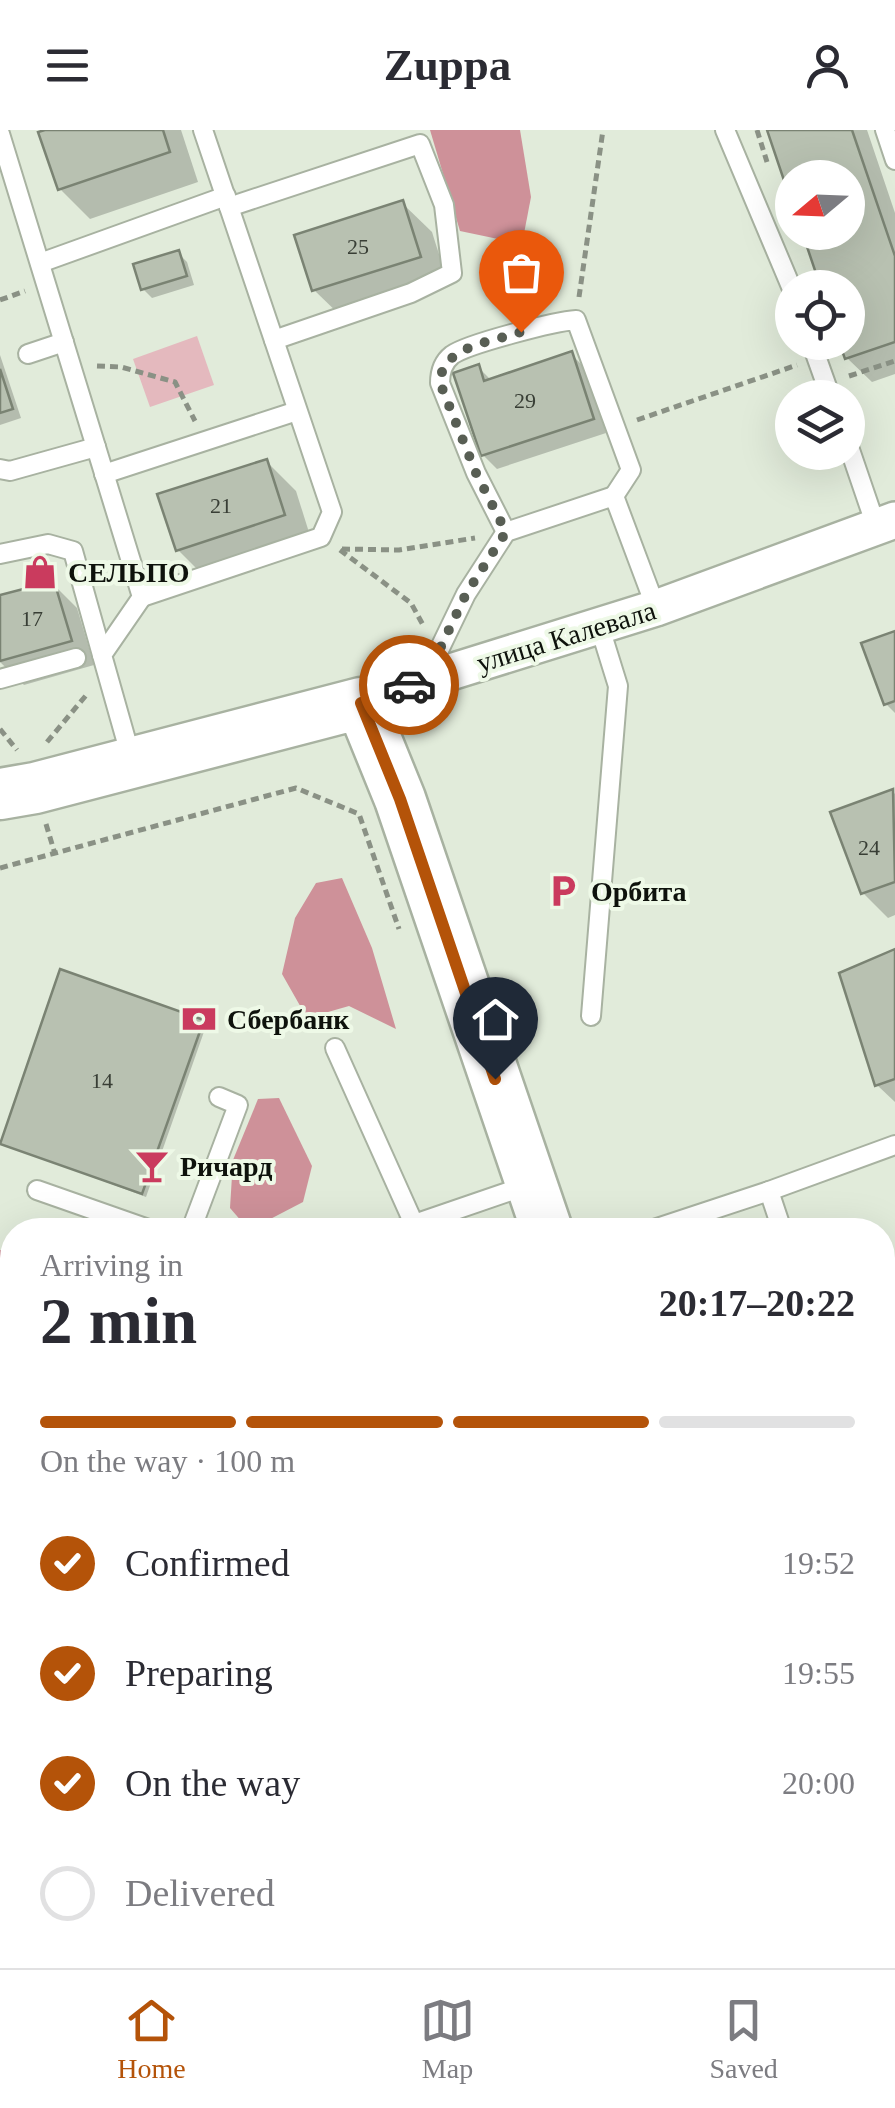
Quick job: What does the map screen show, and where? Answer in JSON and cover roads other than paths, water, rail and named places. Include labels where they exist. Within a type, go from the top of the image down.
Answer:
[{"type":"main road","name":"улица Калевала","points":[[10,773],[35,788],[361,703]]},
{"type":"main road","points":[[361,703],[400,799],[543,1218]]},
{"type":"street","name":"улица Калевала","points":[[361,703],[432,666],[600,628],[886,523]]},
{"type":"lane","points":[[104,662],[142,597],[321,537],[332,512],[203,130]]},
{"type":"lane","points":[[725,130],[784,270]]},
{"type":"lane","points":[[885,130],[895,160]]},
{"type":"lane","points":[[0,134],[142,597]]},
{"type":"lane","points":[[40,263],[420,144],[444,204],[452,273],[411,293],[274,340]]},
{"type":"lane","points":[[432,666],[466,594],[506,532],[614,496],[630,470],[576,320],[556,321],[452,354],[440,370],[440,383],[469,455],[506,532]]},
{"type":"lane","points":[[28,354],[64,342]]},
{"type":"lane","points":[[104,474],[298,411]]},
{"type":"lane","points":[[0,469],[10,471],[96,447]]},
{"type":"lane","points":[[861,470],[886,523]]},
{"type":"lane","points":[[614,496],[656,608]]},
{"type":"lane","points":[[0,554],[48,544],[73,551],[132,760]]},
{"type":"lane","points":[[591,1016],[618,686],[600,628]]},
{"type":"lane","points":[[0,679],[76,658]]},
{"type":"lane","points":[[336,1048],[402,1218]]},
{"type":"lane","points":[[196,1218],[238,1105],[219,1097]]},
{"type":"lane","points":[[687,1218],[895,1145]]},
{"type":"lane","points":[[432,1218],[531,1184]]},
{"type":"lane","points":[[37,1190],[117,1218]]},
{"type":"lane","points":[[769,1191],[778,1218]]},
{"type":"place","name":"СЕЛЬПО","points":[[40,572]]},
{"type":"place","name":"Орбита","points":[[563,891]]},
{"type":"place","name":"Сбербанк","points":[[199,1019]]},
{"type":"place","name":"Ричард","points":[[152,1166]]}]
